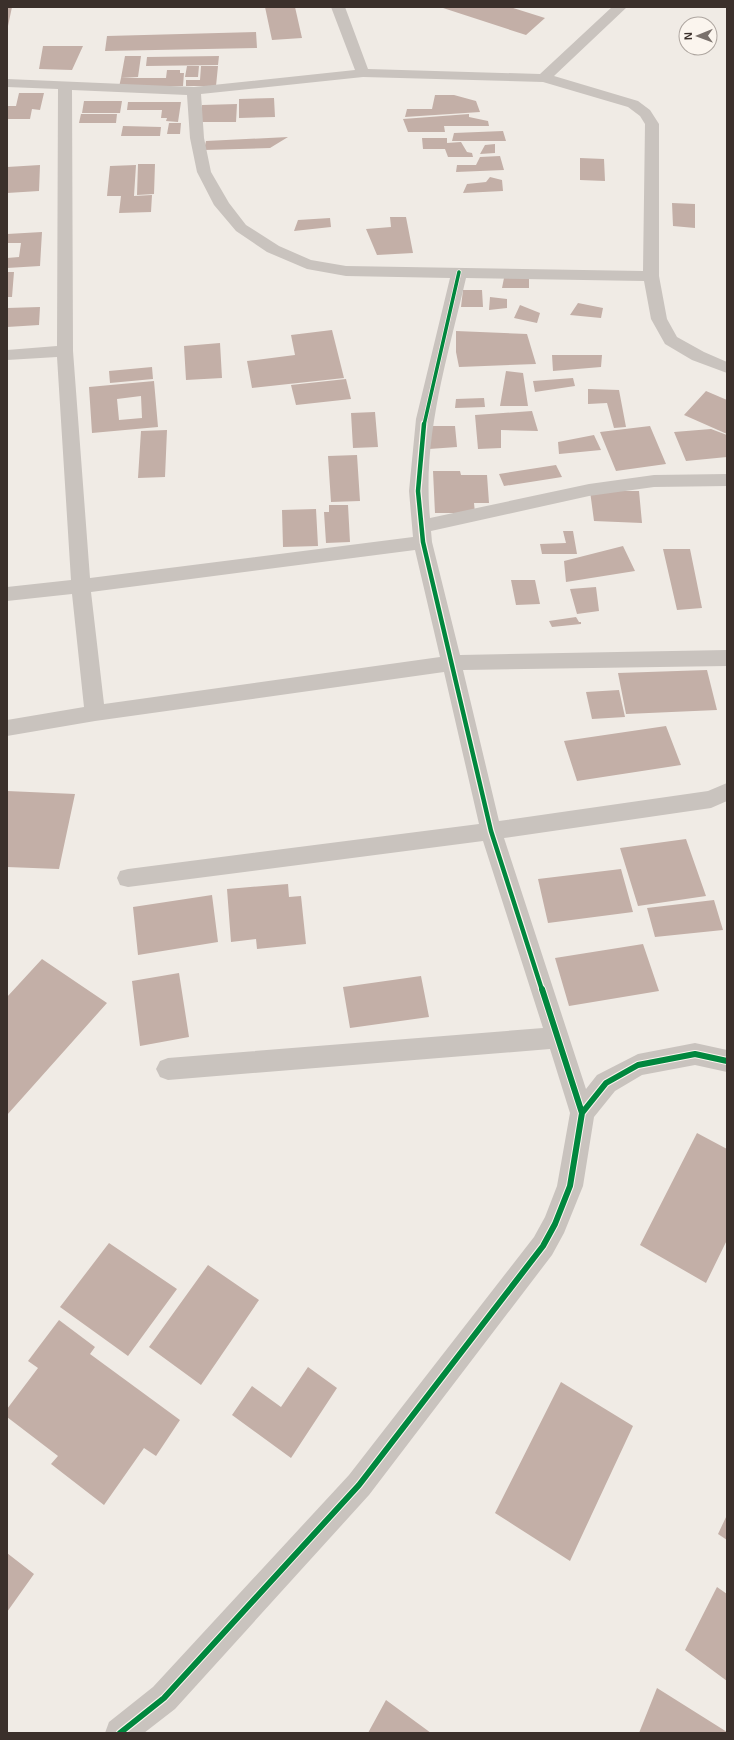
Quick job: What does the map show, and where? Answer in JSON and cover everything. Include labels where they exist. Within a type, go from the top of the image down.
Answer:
[{"type":"street","points":[[338,7],[363,72]]},
{"type":"street","points":[[544,78],[620,7]]},
{"type":"street","points":[[7,83],[194,91],[363,72],[544,78],[633,104],[645,113],[652,124],[651,276],[659,319],[671,340],[698,356],[727,368]]},
{"type":"street","points":[[65,86],[65,351],[81,586],[95,713]]},
{"type":"street","points":[[194,91],[197,138],[204,172],[222,205],[241,228],[273,249],[307,264],[346,271],[651,276]]},
{"type":"street","points":[[120,1733],[164,1698],[359,1485],[542,1246],[555,1224],[570,1186],[582,1113],[491,831],[451,663],[423,534],[418,492],[425,419],[459,272]]},
{"type":"street","points":[[7,355],[65,351]]},
{"type":"street","points":[[7,594],[81,586],[423,534],[589,490],[654,481],[727,480]]},
{"type":"street","points":[[7,728],[95,713],[451,663],[727,658]]},
{"type":"street","points":[[128,878],[491,831],[711,799],[727,792]]},
{"type":"street","points":[[168,1069],[557,1038]]},
{"type":"street","points":[[582,1113],[606,1083],[638,1065],[695,1054],[727,1061]]},
{"type":"building","points":[[7,7],[12,7],[8,26],[7,26]]},
{"type":"building","points":[[265,7],[295,7],[302,38],[272,40]]},
{"type":"building","points":[[440,7],[510,7],[545,18],[526,35]]},
{"type":"building","points":[[256,32],[257,48],[105,51],[107,36]]},
{"type":"building","points":[[43,46],[83,46],[72,70],[39,69]]},
{"type":"building","points":[[125,56],[141,56],[138,77],[121,78]]},
{"type":"building","points":[[219,56],[218,65],[146,66],[147,57]]},
{"type":"building","points":[[187,66],[199,66],[198,77],[185,77]]},
{"type":"building","points":[[201,66],[218,66],[216,86],[186,86],[186,80],[200,80]]},
{"type":"building","points":[[167,70],[180,70],[180,73],[184,73],[183,86],[119,87],[121,78],[166,78]]},
{"type":"building","points":[[19,93],[44,93],[40,110],[32,109],[30,119],[7,119],[7,106],[16,106]]},
{"type":"building","points":[[435,95],[454,95],[476,101],[480,112],[405,117],[407,109],[432,109]]},
{"type":"building","points":[[274,98],[275,117],[239,118],[239,99]]},
{"type":"building","points":[[84,101],[122,101],[120,113],[82,113]]},
{"type":"building","points":[[128,102],[181,102],[178,122],[166,121],[167,118],[161,118],[162,110],[127,110]]},
{"type":"building","points":[[237,104],[236,122],[200,122],[202,105]]},
{"type":"building","points":[[81,114],[117,114],[116,123],[79,123]]},
{"type":"building","points":[[469,114],[469,117],[488,121],[489,126],[444,126],[445,132],[408,132],[403,119]]},
{"type":"building","points":[[169,123],[181,123],[180,134],[167,134]]},
{"type":"building","points":[[123,126],[161,127],[160,136],[121,136]]},
{"type":"building","points":[[503,131],[506,141],[452,141],[454,133]]},
{"type":"building","points":[[288,137],[270,148],[204,150],[206,141]]},
{"type":"building","points":[[422,138],[447,138],[447,143],[461,142],[467,152],[472,153],[473,157],[448,157],[445,149],[423,149]]},
{"type":"building","points":[[495,144],[495,153],[480,154],[485,145]]},
{"type":"building","points":[[500,156],[504,170],[456,172],[457,165],[476,165],[480,157]]},
{"type":"building","points":[[580,158],[604,159],[605,181],[580,180]]},
{"type":"building","points":[[138,164],[155,164],[154,194],[137,195]]},
{"type":"building","points":[[40,165],[39,191],[7,193],[7,167]]},
{"type":"building","points":[[136,165],[134,196],[152,195],[151,212],[119,213],[121,196],[107,196],[110,166]]},
{"type":"building","points":[[490,177],[502,180],[503,191],[463,193],[467,184],[486,182]]},
{"type":"building","points":[[672,203],[695,204],[695,228],[673,226]]},
{"type":"building","points":[[390,217],[406,217],[413,253],[377,255],[366,229],[391,227]]},
{"type":"building","points":[[330,218],[331,227],[294,231],[298,220]]},
{"type":"building","points":[[42,232],[40,266],[7,268],[7,258],[19,257],[21,243],[7,243],[7,234]]},
{"type":"building","points":[[7,272],[14,272],[12,297],[7,297]]},
{"type":"building","points":[[504,278],[529,278],[529,288],[502,288]]},
{"type":"building","points":[[463,290],[482,290],[483,307],[461,307]]},
{"type":"building","points":[[490,297],[507,299],[507,308],[489,310]]},
{"type":"building","points":[[578,303],[603,308],[601,318],[570,315]]},
{"type":"building","points":[[520,305],[540,313],[537,323],[514,318]]},
{"type":"building","points":[[40,307],[39,325],[7,327],[7,308]]},
{"type":"building","points":[[332,330],[344,378],[252,388],[247,361],[295,355],[291,335]]},
{"type":"building","points":[[456,331],[527,334],[536,364],[459,367],[456,352]]},
{"type":"building","points":[[220,343],[222,378],[186,380],[184,346]]},
{"type":"building","points":[[552,355],[602,355],[601,367],[553,371]]},
{"type":"building","points":[[152,367],[153,379],[110,383],[109,371]]},
{"type":"building","points":[[506,371],[523,373],[528,406],[500,406]]},
{"type":"building","points":[[573,378],[575,386],[535,392],[533,381]]},
{"type":"building","points":[[346,379],[351,399],[296,405],[291,385]]},
{"type":"building","points":[[154,381],[158,427],[92,433],[89,387]],"holes":[[[141,396],[142,418],[119,420],[117,399]]]},
{"type":"building","points":[[588,389],[619,390],[626,427],[614,428],[607,403],[588,404]]},
{"type":"building","points":[[706,391],[727,400],[727,434],[684,415]]},
{"type":"building","points":[[484,398],[485,407],[455,408],[456,399]]},
{"type":"building","points":[[532,411],[538,431],[501,430],[501,448],[478,449],[475,415]]},
{"type":"building","points":[[375,412],[378,447],[353,448],[351,413]]},
{"type":"building","points":[[431,426],[455,426],[457,447],[429,449]]},
{"type":"building","points":[[650,426],[666,464],[616,471],[600,432]]},
{"type":"building","points":[[711,429],[727,435],[727,457],[686,461],[674,432]]},
{"type":"building","points":[[167,430],[165,477],[138,478],[141,431]]},
{"type":"building","points":[[594,435],[601,450],[559,454],[558,442]]},
{"type":"building","points":[[357,455],[360,501],[331,502],[328,456]]},
{"type":"building","points":[[556,465],[562,477],[504,486],[499,474]]},
{"type":"building","points":[[433,471],[460,471],[461,475],[487,475],[489,503],[474,503],[475,513],[435,513]]},
{"type":"building","points":[[590,491],[639,491],[642,523],[594,521]]},
{"type":"building","points":[[329,505],[348,505],[350,542],[326,543],[324,512],[329,512]]},
{"type":"building","points":[[316,509],[318,546],[283,547],[282,510]]},
{"type":"building","points":[[563,531],[573,531],[577,554],[542,554],[540,544],[566,543]]},
{"type":"building","points":[[623,546],[635,571],[566,582],[564,561]]},
{"type":"building","points":[[663,549],[690,549],[702,608],[677,610]]},
{"type":"building","points":[[511,580],[535,580],[540,604],[516,605]]},
{"type":"building","points":[[596,587],[599,611],[577,614],[570,589]]},
{"type":"building","points":[[576,617],[581,624],[552,627],[549,621]]},
{"type":"building","points":[[707,670],[717,710],[626,714],[618,673]]},
{"type":"building","points":[[619,690],[625,717],[592,719],[586,692]]},
{"type":"building","points":[[666,726],[681,765],[577,781],[564,741]]},
{"type":"building","points":[[7,791],[75,794],[59,869],[7,867]]},
{"type":"building","points":[[686,839],[706,896],[638,906],[620,848]]},
{"type":"building","points":[[621,869],[633,912],[548,923],[538,879]]},
{"type":"building","points":[[288,884],[289,897],[301,896],[306,944],[257,949],[256,939],[231,942],[227,889]]},
{"type":"building","points":[[212,895],[218,942],[138,955],[133,907]]},
{"type":"building","points":[[714,900],[723,930],[655,937],[647,908]]},
{"type":"building","points":[[643,944],[659,991],[569,1006],[555,958]]},
{"type":"building","points":[[42,959],[107,1003],[7,1115],[7,997]]},
{"type":"building","points":[[179,973],[189,1037],[140,1046],[132,981]]},
{"type":"building","points":[[421,976],[429,1017],[350,1028],[343,987]]},
{"type":"building","points":[[697,1133],[727,1149],[727,1240],[706,1283],[640,1245]]},
{"type":"building","points":[[109,1243],[177,1289],[128,1356],[60,1307]]},
{"type":"building","points":[[208,1265],[259,1300],[201,1385],[149,1347]]},
{"type":"building","points":[[59,1320],[95,1347],[90,1354],[180,1420],[156,1456],[144,1448],[104,1505],[51,1464],[58,1456],[7,1417],[7,1409],[38,1368],[28,1361]]},
{"type":"building","points":[[308,1367],[337,1388],[291,1458],[232,1415],[252,1386],[281,1407]]},
{"type":"building","points":[[561,1382],[633,1426],[570,1561],[495,1513]]},
{"type":"building","points":[[727,1515],[727,1540],[718,1534]]},
{"type":"building","points":[[7,1553],[34,1574],[7,1612]]},
{"type":"building","points":[[717,1587],[727,1594],[727,1681],[685,1650]]},
{"type":"building","points":[[657,1688],[727,1732],[727,1733],[639,1733]]},
{"type":"building","points":[[386,1700],[431,1733],[368,1733]]},
{"type":"cycle path","points":[[459,272],[425,419],[418,491],[423,542],[491,831],[582,1113]]},
{"type":"cycle path","points":[[120,1733],[164,1698],[359,1485],[543,1246],[555,1224],[570,1186],[582,1113],[606,1083],[638,1065],[695,1054],[727,1061]]}]
